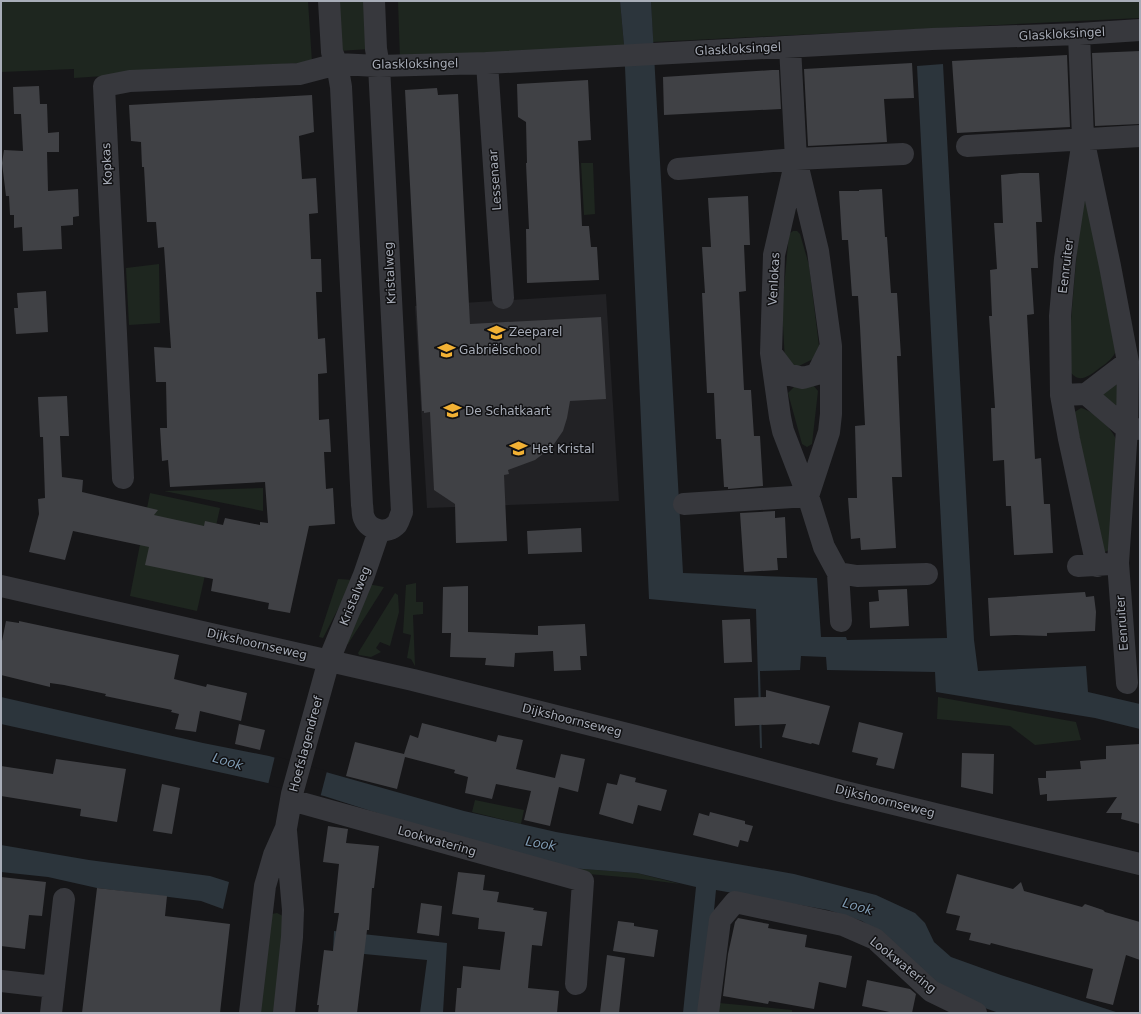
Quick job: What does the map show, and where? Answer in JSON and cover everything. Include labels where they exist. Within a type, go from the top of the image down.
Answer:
[{"type":"street","points":[[329,1],[335,58],[341,87],[362,505],[364,518],[370,526],[379,531]]},
{"type":"street","name":"Kristalweg","points":[[329,660],[364,575],[379,531],[390,529],[397,524],[402,512],[374,1]]},
{"type":"street","name":"Glaskloksingel","points":[[335,58],[378,57],[487,63],[790,46],[1079,34],[1140,30]]},
{"type":"street","name":"Eenruiter","points":[[1079,34],[1083,138],[1110,266],[1128,362],[1133,429],[1118,563],[1127,683]]},
{"type":"street","name":"Venlokas","points":[[790,46],[796,159],[818,251],[831,346],[831,414],[828,432],[808,496]]},
{"type":"street","name":"Kopkas","points":[[123,478],[104,86],[130,81],[299,74],[335,58]]},
{"type":"street","name":"Lessenaar","points":[[487,63],[503,298]]},
{"type":"street","points":[[967,146],[1083,138],[1140,136]]},
{"type":"street","name":"Eenruiter","points":[[1083,138],[1065,260],[1061,309],[1061,395],[1069,439],[1087,566],[1118,563]]},
{"type":"street","points":[[678,168],[796,159],[903,154]]},
{"type":"street","name":"Venlokas","points":[[796,159],[774,256],[771,353],[783,431],[808,496],[824,547],[838,573],[841,621]]},
{"type":"street","points":[[771,353],[786,374],[803,378],[818,374],[831,346]]},
{"type":"street","points":[[1061,395],[1086,394],[1128,362]]},
{"type":"street","points":[[1086,394],[1133,429]]},
{"type":"street","points":[[684,504],[808,496]]},
{"type":"street","points":[[838,573],[857,576],[927,574]]},
{"type":"street","name":"Dijkshoornseweg","points":[[1,586],[329,660],[1140,864]]},
{"type":"street","name":"Hoefslagendreef","points":[[284,1013],[292,937],[293,910],[286,828],[291,797],[329,660]]},
{"type":"street","name":"Lookwatering","points":[[291,797],[583,881],[576,984]]},
{"type":"street","name":"Hoefslagendreef","points":[[250,1013],[266,886],[274,855],[286,828]]},
{"type":"street","points":[[51,1013],[64,899]]},
{"type":"street","name":"Lookwatering","points":[[708,1013],[720,920],[735,902],[843,925],[875,939],[932,991],[976,1013]]},
{"type":"street","points":[[262,910],[271,904],[281,905],[293,910]]},
{"type":"street","points":[[1,981],[54,986]]},
{"type":"shaded area","points":[[1,1],[308,1],[312,62],[74,78],[74,69],[1,72]]},
{"type":"shaded area","points":[[336,1],[366,1],[369,49],[339,51]]},
{"type":"shaded area","points":[[398,1],[620,1],[624,45],[400,60]]},
{"type":"shaded area","points":[[651,1],[1140,1],[1140,18],[653,42]]},
{"type":"shaded area","points":[[581,163],[593,163],[595,214],[584,215]]},
{"type":"shaded area","points":[[1085,192],[1116,351],[1110,360],[1096,371],[1087,377],[1078,378],[1074,376],[1067,365],[1082,194]]},
{"type":"shaded area","points":[[793,231],[797,231],[800,234],[809,265],[819,346],[813,359],[795,368],[785,362],[782,308],[789,234]]},
{"type":"shaded area","points":[[159,264],[160,323],[129,325],[126,268]]},
{"type":"shaded area","name":"Het Kristal","points":[[606,294],[619,501],[427,508],[415,306]]},
{"type":"shaded area","points":[[1117,382],[1121,411],[1098,395]]},
{"type":"shaded area","points":[[813,385],[818,391],[812,444],[807,447],[802,444],[788,393],[794,387]]},
{"type":"shaded area","points":[[1081,408],[1102,420],[1116,439],[1109,550],[1103,553],[1073,413]]},
{"type":"shaded area","points":[[263,488],[263,511],[164,491]]},
{"type":"shaded area","points":[[150,493],[220,508],[197,611],[130,596]]},
{"type":"shaded area","points":[[338,579],[353,580],[323,638],[319,637]]},
{"type":"shaded area","points":[[416,583],[416,602],[423,602],[423,614],[413,615],[415,666],[411,659],[407,658],[411,635],[403,633],[406,585]]},
{"type":"shaded area","points":[[368,584],[384,587],[348,644],[343,643]]},
{"type":"shaded area","points":[[395,593],[398,595],[399,612],[390,646],[380,642],[376,648],[381,652],[371,657],[359,655],[358,653]]},
{"type":"shaded area","points":[[938,697],[1076,722],[1081,740],[1035,745],[1010,726],[937,719]]},
{"type":"shaded area","points":[[475,800],[524,810],[521,824],[472,812]]},
{"type":"shaded area","points":[[570,868],[637,873],[680,884],[577,873]]},
{"type":"shaded area","points":[[277,913],[283,916],[277,1013],[255,1013],[272,914]]},
{"type":"shaded area","points":[[719,1003],[792,1010],[792,1013],[718,1013]]},
{"type":"water","points":[[620,1],[651,1],[683,573],[817,578],[821,637],[846,637],[847,640],[947,638],[917,66],[943,64],[974,640],[978,671],[1086,666],[1088,692],[1140,704],[1140,729],[1095,718],[936,692],[935,672],[827,670],[826,657],[801,656],[800,670],[760,671],[762,748],[760,748],[756,609],[649,599],[624,45]]},
{"type":"water","name":"Look","points":[[1,697],[203,743],[269,756],[464,811],[556,832],[794,874],[876,895],[915,913],[925,923],[934,942],[951,957],[1001,975],[1119,1013],[999,1013],[976,1005],[926,979],[884,936],[862,921],[828,910],[716,890],[704,1013],[683,1013],[696,887],[637,873],[570,868],[443,834],[324,796],[1,724]]},
{"type":"water","points":[[1,845],[89,860],[210,876],[229,882],[223,909],[201,901],[97,888],[48,877],[1,872]]},
{"type":"water","points":[[334,931],[447,943],[443,1013],[420,1013],[427,960],[333,951]]},
{"type":"pier","points":[[275,756],[327,771],[320,798],[268,785]]},
{"type":"building","points":[[1140,51],[1140,124],[1095,126],[1092,53]]},
{"type":"building","points":[[1067,55],[1070,127],[957,133],[952,61]]},
{"type":"building","points":[[912,63],[914,98],[884,99],[887,142],[808,146],[804,69]]},
{"type":"building","points":[[779,70],[781,109],[664,115],[663,77]]},
{"type":"building","points":[[588,80],[591,140],[578,141],[582,226],[589,226],[591,247],[597,247],[599,280],[527,283],[526,229],[529,229],[526,122],[518,117],[517,84]]},
{"type":"building","points":[[39,86],[40,104],[47,104],[48,133],[59,132],[59,152],[47,152],[48,191],[78,189],[79,216],[73,217],[73,225],[61,226],[62,249],[23,251],[22,227],[14,228],[14,215],[10,215],[9,196],[6,196],[2,163],[4,150],[23,151],[21,114],[14,114],[13,87]]},
{"type":"building","name":"Het Kristal","points":[[437,88],[438,95],[458,94],[470,324],[601,317],[606,399],[570,401],[563,431],[552,447],[535,460],[508,470],[509,474],[504,475],[507,541],[456,543],[455,504],[434,490],[430,412],[424,413],[424,411],[422,411],[405,90]]},
{"type":"building","points":[[312,95],[314,132],[299,136],[302,179],[316,178],[318,213],[309,214],[311,259],[321,259],[322,292],[316,292],[318,339],[325,338],[327,373],[318,374],[319,420],[329,419],[331,452],[324,452],[326,489],[333,488],[335,524],[309,526],[290,613],[268,609],[269,603],[211,591],[213,579],[145,565],[149,547],[73,531],[65,560],[29,552],[39,514],[38,499],[45,498],[43,437],[40,437],[38,397],[67,396],[69,436],[60,436],[62,477],[83,480],[82,492],[158,510],[154,515],[204,526],[205,521],[223,525],[225,518],[260,525],[260,522],[268,523],[265,482],[170,487],[168,460],[162,461],[160,428],[167,428],[166,382],[156,382],[154,347],[171,348],[164,247],[158,248],[156,222],[147,222],[141,142],[131,141],[129,105]]},
{"type":"building","points":[[1039,173],[1042,222],[1036,222],[1038,268],[1031,268],[1034,314],[1027,315],[1035,459],[1041,458],[1044,504],[1050,504],[1053,553],[1014,555],[1011,506],[1006,506],[1004,460],[993,461],[991,408],[995,408],[989,316],[992,316],[990,270],[997,269],[994,223],[1003,223],[1001,175]]},
{"type":"building","points":[[882,189],[891,293],[897,293],[901,356],[897,356],[902,477],[892,477],[896,548],[861,550],[860,538],[851,539],[848,498],[857,498],[855,426],[865,425],[860,327],[858,296],[852,296],[848,240],[842,240],[839,191]]},
{"type":"building","points":[[748,196],[750,245],[744,245],[746,291],[739,292],[744,390],[751,390],[754,436],[760,436],[763,486],[728,489],[728,487],[724,487],[721,439],[716,439],[714,393],[707,393],[702,293],[705,293],[702,247],[711,247],[708,198]]},
{"type":"building","points":[[46,291],[48,332],[16,334],[14,308],[18,308],[17,293]]},
{"type":"building","points":[[775,511],[775,518],[785,517],[787,558],[777,558],[778,570],[744,572],[740,513]]},
{"type":"building","points":[[581,528],[582,552],[528,554],[527,531]]},
{"type":"building","points":[[468,586],[468,632],[538,635],[538,626],[585,624],[587,656],[580,656],[581,670],[554,671],[553,651],[515,653],[514,667],[485,665],[486,658],[450,657],[451,633],[442,633],[443,587]]},
{"type":"building","points":[[907,589],[909,626],[870,628],[869,602],[879,601],[878,590]]},
{"type":"building","points":[[1085,592],[1086,597],[1094,596],[1096,612],[1095,631],[1047,633],[1047,636],[990,636],[988,598]]},
{"type":"building","points":[[750,619],[752,662],[724,663],[722,620]]},
{"type":"building","points":[[6,621],[19,623],[19,621],[179,655],[174,679],[206,687],[207,684],[247,693],[241,721],[200,711],[196,732],[175,729],[179,714],[171,712],[172,710],[105,696],[106,694],[64,685],[50,683],[50,687],[1,675],[1,646]]},
{"type":"building","points":[[766,690],[830,706],[819,745],[782,737],[786,724],[735,726],[734,698],[766,697]]},
{"type":"building","points":[[859,722],[903,733],[894,769],[876,765],[878,758],[852,752]]},
{"type":"building","points":[[422,723],[496,742],[498,735],[523,740],[516,769],[555,778],[561,754],[585,759],[578,792],[559,787],[550,826],[524,820],[531,791],[496,784],[492,799],[465,793],[468,777],[454,773],[455,770],[405,757],[397,789],[346,776],[355,742],[404,754],[410,735],[418,738]]},
{"type":"building","points":[[239,724],[265,730],[260,750],[235,744]]},
{"type":"building","points":[[1140,744],[1140,824],[1121,819],[1122,813],[1106,813],[1117,797],[1047,801],[1047,794],[1040,795],[1038,778],[1046,778],[1046,771],[1081,769],[1080,761],[1106,759],[1106,746]]},
{"type":"building","points":[[962,753],[994,754],[993,794],[961,787]]},
{"type":"building","points":[[56,759],[126,769],[117,822],[80,816],[81,809],[1,796],[1,766],[53,774]]},
{"type":"building","points":[[620,774],[636,778],[635,782],[667,790],[661,811],[638,805],[633,824],[599,814],[607,783],[617,785]]},
{"type":"building","points":[[162,784],[180,788],[172,834],[153,831]]},
{"type":"building","points":[[710,812],[745,821],[745,824],[753,826],[748,842],[740,840],[738,847],[693,835],[699,813],[709,816]]},
{"type":"building","points":[[328,826],[348,829],[346,843],[379,846],[374,888],[372,888],[369,930],[367,930],[357,1013],[318,1013],[319,1005],[317,1005],[324,950],[333,951],[339,913],[334,913],[339,864],[323,862]]},
{"type":"building","points":[[458,872],[485,875],[483,890],[499,892],[497,902],[534,908],[533,910],[547,912],[542,946],[532,945],[528,988],[559,991],[557,1013],[455,1013],[457,988],[461,988],[463,966],[500,970],[505,932],[478,929],[479,918],[452,914]]},
{"type":"building","points":[[957,874],[1013,889],[1021,882],[1024,891],[1082,907],[1085,904],[1105,912],[1140,922],[1140,960],[1126,955],[1113,1005],[1086,998],[1093,969],[991,943],[990,945],[969,940],[971,933],[956,930],[960,916],[946,913]]},
{"type":"building","points":[[1,877],[46,882],[42,916],[29,915],[25,949],[1,946]]},
{"type":"building","points":[[97,888],[167,896],[165,916],[230,924],[220,1013],[82,1013]]},
{"type":"building","points":[[421,903],[442,906],[439,936],[417,933]]},
{"type":"building","points":[[738,918],[769,924],[768,928],[807,935],[805,947],[852,956],[846,988],[819,982],[814,1009],[769,1001],[768,1004],[723,996],[728,954],[735,922]]},
{"type":"building","points":[[618,921],[634,923],[634,926],[658,930],[654,957],[613,951]]},
{"type":"building","points":[[607,955],[625,958],[619,1013],[600,1013]]},
{"type":"building","points":[[867,980],[910,989],[916,994],[912,1013],[894,1013],[862,1006]]},
{"type":"place","name":"Zeeparel","points":[[496,332]]},
{"type":"place","name":"Gabriëlschool","points":[[446,350]]},
{"type":"place","name":"De Schatkaart","points":[[452,411]]},
{"type":"place","name":"Het Kristal","points":[[519,449]]}]
